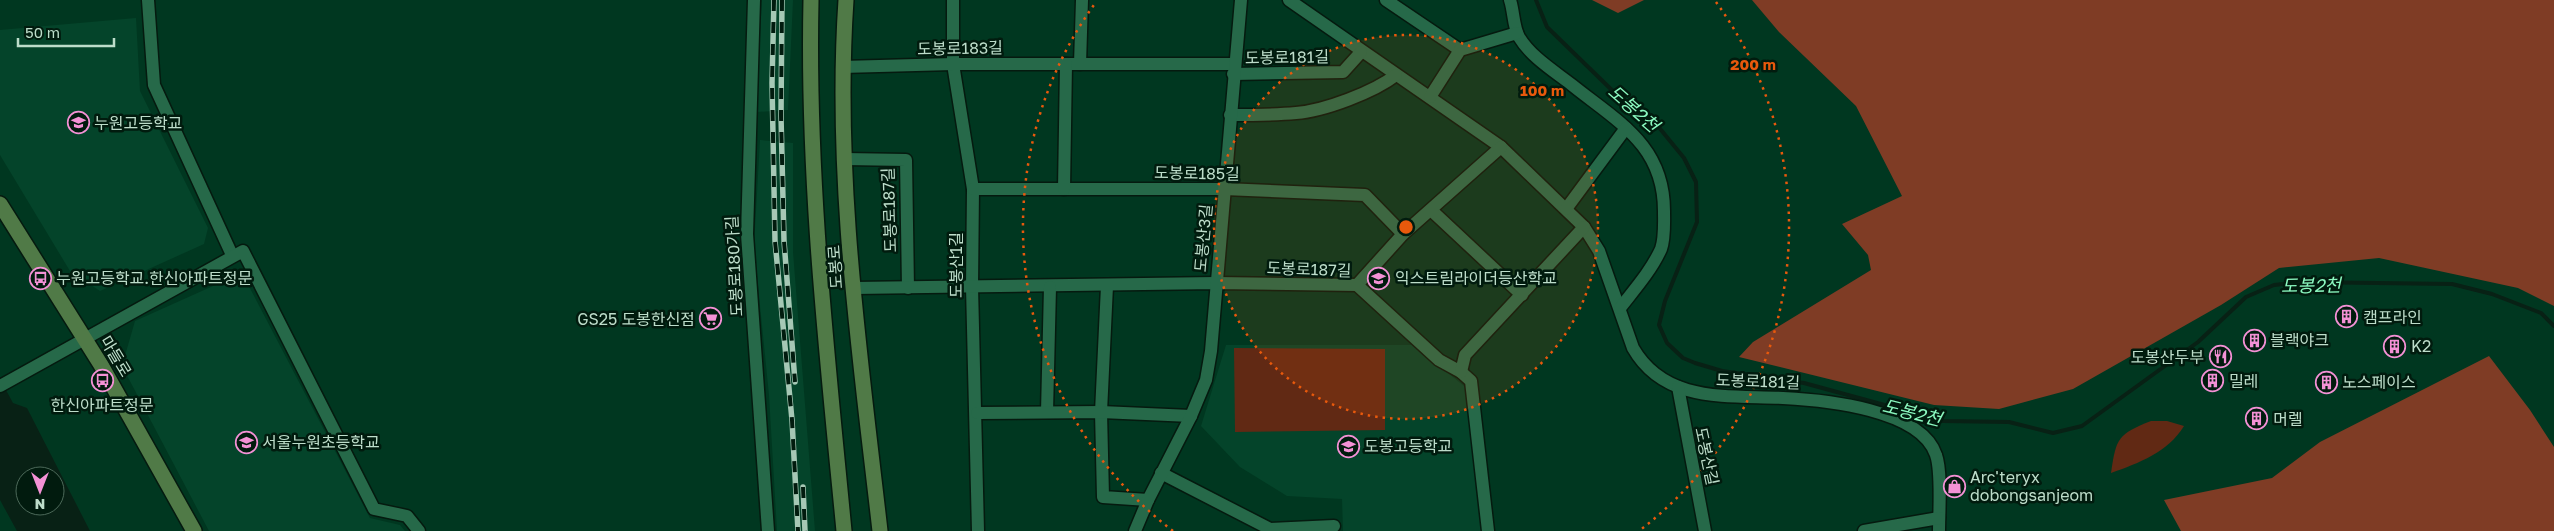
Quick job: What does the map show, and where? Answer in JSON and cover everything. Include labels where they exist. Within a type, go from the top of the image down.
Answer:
[{"type":"main road","name":"도봉로","points":[[811,0],[812,158],[821,288],[844,531]]},
{"type":"main road","name":"도봉로","points":[[846,0],[842,67],[845,159],[854,288],[880,531]]},
{"type":"main road","name":"마들로","points":[[0,204],[84,338],[194,531]]},
{"type":"street","points":[[148,0],[154,85],[238,253],[374,509],[408,516],[419,531]]},
{"type":"street","name":"도봉로180가길","points":[[754,0],[747,234],[768,531]]},
{"type":"street","name":"도봉산1길","points":[[953,0],[954,64],[973,189],[972,287],[977,413],[978,531]]},
{"type":"street","points":[[1080,64],[1082,0]]},
{"type":"street","name":"도봉산3길","points":[[1135,531],[1161,473],[1191,416],[1206,380],[1211,350],[1241,0]]},
{"type":"street","name":"도봉로181길","points":[[1289,0],[1361,52],[1430,97],[1501,147],[1584,227],[1599,251],[1637,355],[1662,380],[1699,394],[1720,397],[1781,398],[1836,403],[1898,419],[1922,436],[1937,456],[1939,525]]},
{"type":"street","points":[[1386,0],[1460,50]]},
{"type":"street","points":[[1510,0],[1517,32],[1525,44],[1542,62],[1626,128],[1641,143],[1657,166],[1663,186],[1664,225],[1660,251],[1646,274],[1620,308]]},
{"type":"street","points":[[1430,97],[1460,50],[1517,32]]},
{"type":"street","name":"도봉로181길","points":[[1234,69],[1343,72],[1361,52]]},
{"type":"street","name":"도봉로183길","points":[[842,67],[954,64],[1080,64],[1234,69]]},
{"type":"street","points":[[1064,189],[1066,64]]},
{"type":"street","points":[[1230,115],[1298,113],[1360,95],[1384,85],[1396,76]]},
{"type":"street","points":[[1566,209],[1626,128]]},
{"type":"street","points":[[1357,285],[1403,234],[1501,147]]},
{"type":"street","name":"도봉로187길","points":[[845,159],[906,160],[908,288]]},
{"type":"street","name":"도봉로185길","points":[[973,189],[1224,189],[1365,195],[1403,234]]},
{"type":"street","points":[[1431,210],[1522,295]]},
{"type":"street","points":[[1488,531],[1471,381],[1461,372],[1465,355],[1584,227]]},
{"type":"street","points":[[0,386],[238,253]]},
{"type":"street","name":"도봉로187길","points":[[854,288],[1050,287],[1216,283],[1357,285],[1439,360],[1461,372]]},
{"type":"street","points":[[1107,286],[1101,412],[1103,497],[1148,500]]},
{"type":"street","points":[[1047,412],[1050,287]]},
{"type":"street","name":"도봉산길","points":[[1678,387],[1705,531]]},
{"type":"street","points":[[977,413],[1101,412],[1191,416]]},
{"type":"street","points":[[1161,473],[1270,530],[1334,526]]},
{"type":"street","points":[[1864,531],[1939,525]]},
{"type":"shaded area","points":[[762,0],[793,0],[788,110],[756,112]]},
{"type":"shaded area","points":[[1592,0],[1644,0],[1618,13]]},
{"type":"shaded area","points":[[1752,0],[2554,0],[2554,306],[2518,288],[2379,258],[2279,268],[2221,305],[2073,389],[1999,409],[1934,405],[1739,357],[1753,342],[1871,270],[1868,255],[1842,224],[1902,196],[1856,106],[1779,32]]},
{"type":"shaded area","name":"누원고등학교","points":[[136,18],[140,91],[208,228],[204,244],[100,291],[70,271],[0,155],[0,30]]},
{"type":"shaded area","points":[[760,140],[793,143],[793,252],[815,531],[777,531],[769,395],[754,246]]},
{"type":"shaded area","name":"서울누원초등학교","points":[[242,273],[370,518],[400,525],[405,531],[209,531],[122,366],[135,321]]},
{"type":"shaded area","name":"도봉고등학교","points":[[1226,345],[1413,345],[1469,390],[1483,531],[1343,531],[1342,499],[1287,496],[1240,467],[1201,426]]},
{"type":"shaded area","points":[[1234,348],[1385,349],[1385,430],[1235,432]]},
{"type":"shaded area","points":[[2489,356],[2530,410],[2554,447],[2554,531],[2181,531],[2164,500],[2272,478],[2320,442]]},
{"type":"shaded area","points":[[0,379],[13,403],[27,408],[57,466],[15,466],[15,516],[65,516],[65,482],[90,531],[17,531],[0,500]]},
{"type":"shaded area","points":[[2151,421],[2167,421],[2184,426],[2170,443],[2152,456],[2111,473],[2115,452],[2120,439],[2125,434]]},
{"type":"waterway","name":"도봉2천","points":[[1536,0],[1547,27],[1619,97],[1657,125],[1684,158],[1696,182],[1697,222],[1665,301],[1659,325],[1667,343],[1683,358],[1695,363],[1722,371],[1804,383],[1943,421],[2009,422],[2053,433],[2082,426],[2198,342],[2246,297],[2274,285],[2301,282],[2452,284],[2492,294],[2541,313],[2554,326]]},
{"type":"railway","points":[[774,0],[772,83],[775,241],[792,420],[798,531]]},
{"type":"railway","points":[[782,0],[781,116],[784,241],[795,382]]},
{"type":"railway","points":[[803,487],[805,531]]},
{"type":"place","name":"누원고등학교","points":[[78,123]]},
{"type":"place","name":"누원고등학교.한신아파트정문","points":[[40,278]]},
{"type":"place","name":"익스트림라이더등산학교","points":[[1379,278]]},
{"type":"place","name":"캠프라인","points":[[2347,317]]},
{"type":"place","name":"GS25 도봉한신점","points":[[711,319]]},
{"type":"place","name":"블랙야크","points":[[2254,340]]},
{"type":"place","name":"K2","points":[[2395,346]]},
{"type":"place","name":"도봉산두부","points":[[2220,357]]},
{"type":"place","name":"한신아파트정문","points":[[102,381]]},
{"type":"place","name":"밀레","points":[[2213,381]]},
{"type":"place","name":"노스페이스","points":[[2326,382]]},
{"type":"place","name":"머렐","points":[[2257,419]]},
{"type":"place","name":"서울누원초등학교","points":[[246,442]]},
{"type":"place","name":"도봉고등학교","points":[[1348,446]]},
{"type":"place","name":"Arc'teryx dobongsanjeom","points":[[1954,486]]}]
